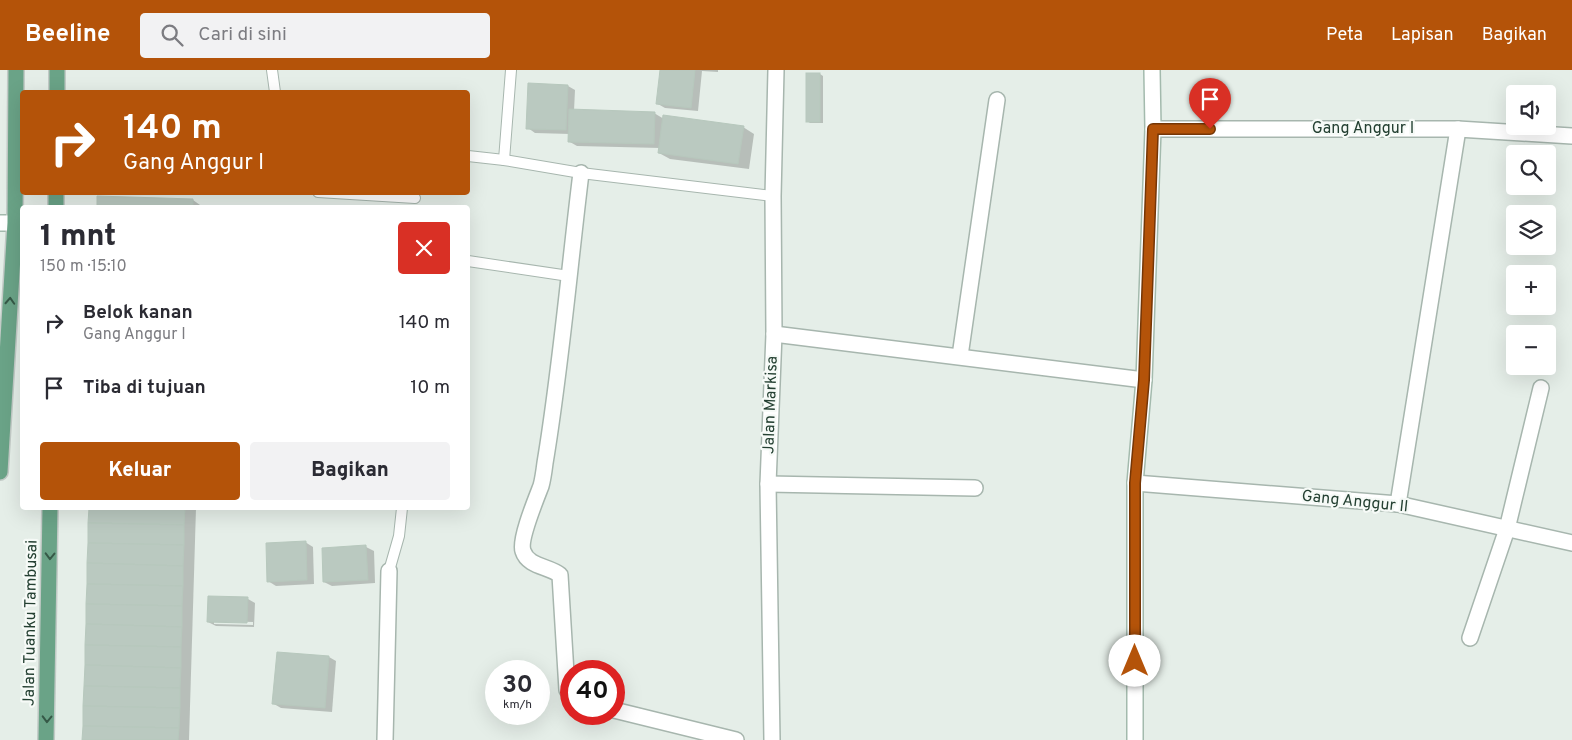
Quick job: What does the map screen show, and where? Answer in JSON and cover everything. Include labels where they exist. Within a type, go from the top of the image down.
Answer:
[{"type":"main road","points":[[0,472],[7,223],[16,70]]},
{"type":"main road","points":[[57,70],[57,90]]},
{"type":"main road","name":"Jalan Tuanku Tambusai","points":[[46,740],[50,510]]},
{"type":"street","name":"Jalan Markisa","points":[[772,740],[768,484],[774,334],[773,196],[776,70]]},
{"type":"street","points":[[1135,740],[1135,483],[1144,380],[1153,129],[1152,70]]},
{"type":"street","points":[[960,356],[997,100]]},
{"type":"street","name":"Gang Anggur I","points":[[1153,129],[1458,129],[1572,136]]},
{"type":"street","points":[[1398,504],[1458,129]]},
{"type":"street","points":[[565,660],[560,576],[552,570],[532,563],[526,558],[522,549],[542,483],[550,432],[581,173]]},
{"type":"street","points":[[774,334],[1144,380]]},
{"type":"street","points":[[1470,638],[1507,529],[1541,388]]},
{"type":"street","name":"Gang Anggur II","points":[[1135,483],[1398,504],[1572,543]]},
{"type":"street","points":[[768,484],[975,488]]},
{"type":"street","points":[[385,740],[389,571]]},
{"type":"street","points":[[625,713],[736,740]]},
{"type":"lane","points":[[272,70],[275,90]]},
{"type":"lane","points":[[504,160],[511,70]]},
{"type":"lane","points":[[470,156],[581,173],[773,196]]},
{"type":"lane","points":[[360,195],[415,199]]},
{"type":"lane","points":[[470,261],[568,276]]},
{"type":"lane","points":[[389,571],[399,536],[402,510]]},
{"type":"building","points":[[660,70],[695,70],[691,108],[656,104]]},
{"type":"building","points":[[806,73],[820,73],[820,122],[806,122]]},
{"type":"building","points":[[528,83],[568,85],[566,130],[526,129]]},
{"type":"building","points":[[569,109],[655,112],[654,144],[568,142]]},
{"type":"building","points":[[663,115],[744,126],[738,164],[658,153]]},
{"type":"building","points":[[97,196],[193,199],[193,205],[97,205]]},
{"type":"building","points":[[89,510],[185,510],[184,525],[88,523]]},
{"type":"building","points":[[88,523],[184,525],[184,545],[88,543]]},
{"type":"building","points":[[306,541],[307,580],[267,582],[266,543]]},
{"type":"building","points":[[88,543],[184,545],[183,566],[87,563]]},
{"type":"building","points":[[366,545],[368,580],[323,582],[322,548]]},
{"type":"building","points":[[87,563],[183,566],[183,586],[87,584]]},
{"type":"building","points":[[87,584],[183,586],[182,606],[86,604]]},
{"type":"building","points":[[208,596],[248,597],[247,623],[207,622]]},
{"type":"building","points":[[86,604],[182,606],[182,627],[86,624]]},
{"type":"building","points":[[86,624],[182,627],[181,647],[85,645]]},
{"type":"building","points":[[85,645],[181,647],[181,668],[85,665]]},
{"type":"building","points":[[277,652],[329,656],[325,708],[272,704]]},
{"type":"building","points":[[85,665],[181,668],[180,688],[84,686]]},
{"type":"building","points":[[84,686],[180,688],[180,708],[83,706]]},
{"type":"building","points":[[83,706],[180,708],[179,728],[83,726]]},
{"type":"building","points":[[83,726],[179,728],[178,740],[82,740]]},
{"type":"route","points":[[1135,661],[1135,483],[1144,380],[1153,129],[1210,129]]}]
